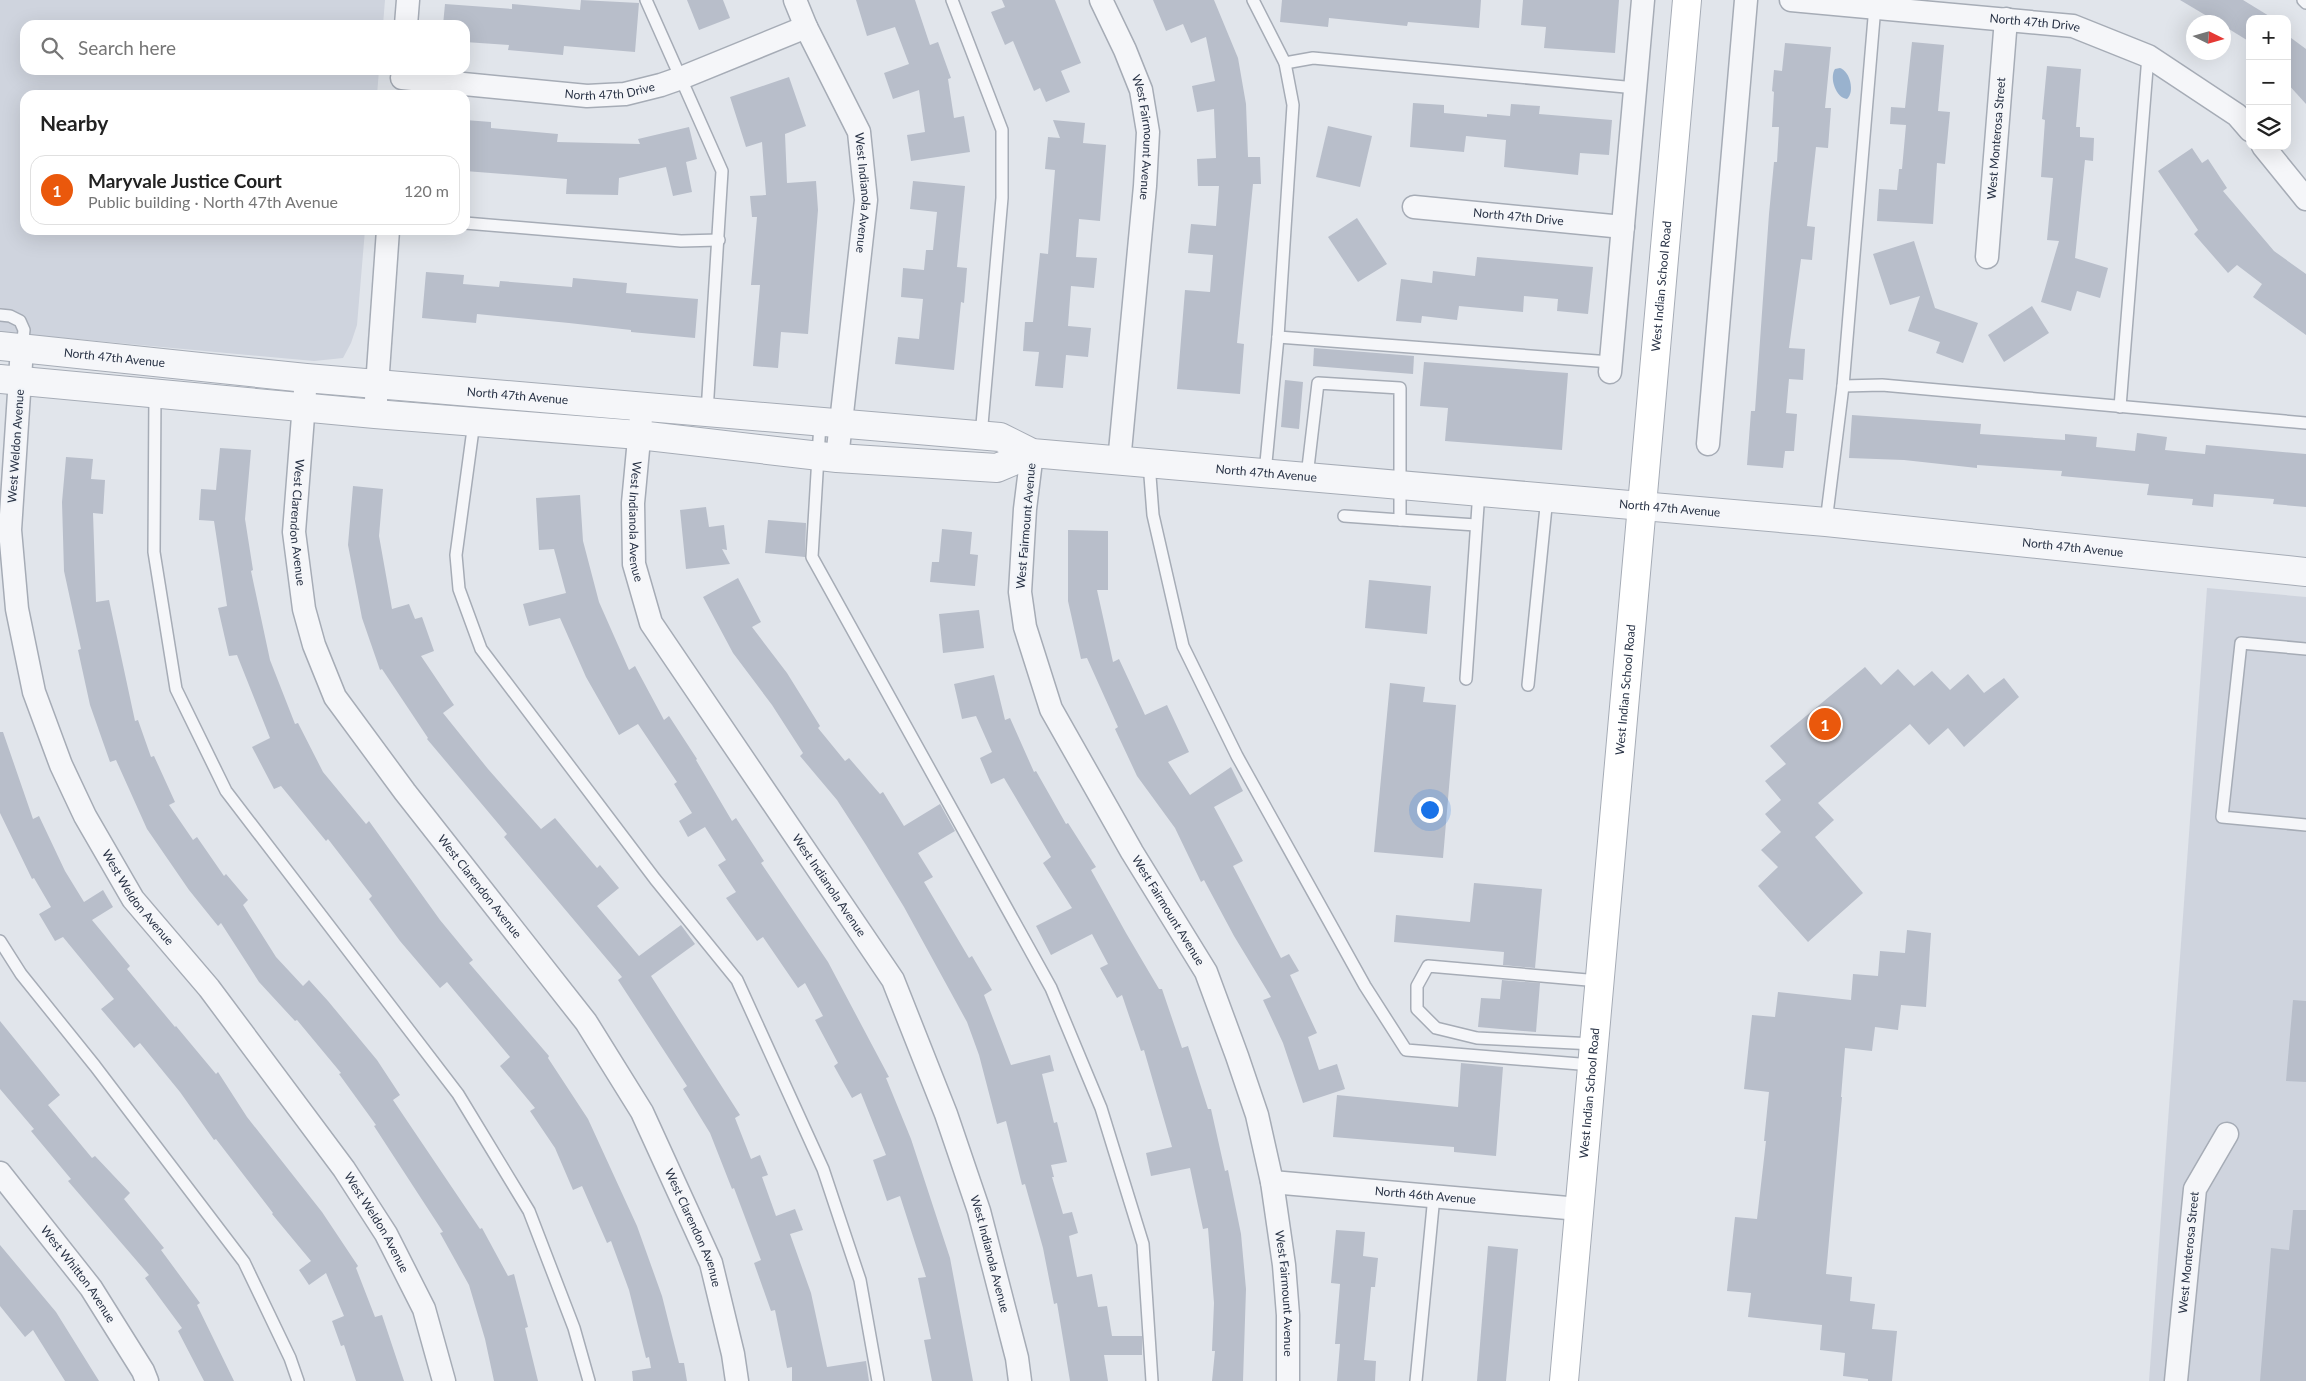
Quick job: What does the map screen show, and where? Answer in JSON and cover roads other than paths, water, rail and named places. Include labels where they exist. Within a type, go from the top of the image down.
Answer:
[{"type":"main road","name":"West Indian School Road","points":[[1564,1381],[1641,505],[1688,0]]},
{"type":"street","points":[[406,20],[408,0]]},
{"type":"street","name":"West Indianola Avenue","points":[[795,0],[806,27],[859,132],[866,200],[830,424],[827,457]]},
{"type":"street","name":"West Fairmount Avenue","points":[[1101,0],[1126,50],[1141,90],[1148,132],[1144,196],[1119,462]]},
{"type":"street","points":[[1611,367],[1643,0]]},
{"type":"street","points":[[1708,444],[1746,0]]},
{"type":"street","name":"North 47th Drive","points":[[1791,0],[1875,6],[2074,26],[2148,56],[2237,115],[2246,125]]},
{"type":"street","name":"West Monterosa Street","points":[[1987,257],[2006,19]]},
{"type":"street","name":"North 47th Drive","points":[[402,81],[587,96],[625,94],[661,86],[806,27]]},
{"type":"street","points":[[2266,150],[2306,199]]},
{"type":"street","name":"North 47th Drive","points":[[1414,207],[1623,227]]},
{"type":"street","points":[[375,414],[388,235]]},
{"type":"street","name":"North 47th Avenue","points":[[11,347],[306,378],[1000,437],[1032,453],[1119,462],[1265,472],[1826,522],[2306,572]]},
{"type":"street","name":"West Weldon Avenue","points":[[11,347],[10,530],[17,609],[34,692],[62,765],[86,816],[133,899],[209,988],[344,1169],[386,1234],[424,1309],[444,1381]]},
{"type":"street","name":"West Clarendon Avenue","points":[[306,378],[294,532],[304,609],[335,698],[405,792],[586,1022],[642,1112],[711,1263],[733,1354],[737,1381]]},
{"type":"street","name":"North 47th Avenue","points":[[10,380],[155,392],[375,414],[639,435],[827,457],[997,468],[1032,453]]},
{"type":"street","name":"West Indianola Avenue","points":[[642,407],[633,503],[634,564],[651,623],[893,980],[946,1114],[978,1212],[1017,1358],[1020,1381]]},
{"type":"street","name":"West Fairmount Avenue","points":[[1032,453],[1025,509],[1020,592],[1025,627],[1051,709],[1132,852],[1206,972],[1257,1116],[1272,1182],[1285,1282],[1288,1315],[1288,1381]]},
{"type":"street","name":"West Monterosa Street","points":[[2176,1381],[2195,1189],[2227,1134]]},
{"type":"street","name":"West Whitton Avenue","points":[[0,1173],[91,1288],[143,1371],[147,1381]]},
{"type":"street","name":"North 46th Avenue","points":[[1272,1182],[1579,1209]]},
{"type":"lane","points":[[646,0],[722,171],[707,412]]},
{"type":"lane","points":[[952,0],[1002,130],[1002,198],[981,436]]},
{"type":"lane","points":[[1253,0],[1285,63],[1293,105],[1278,337],[1265,472]]},
{"type":"lane","points":[[2303,0],[2306,3]]},
{"type":"lane","points":[[1826,522],[1843,386],[1875,6]]},
{"type":"lane","points":[[2120,407],[2148,56]]},
{"type":"lane","points":[[1285,63],[1313,58],[1636,88]]},
{"type":"lane","points":[[470,223],[681,241],[719,240]]},
{"type":"lane","points":[[0,315],[10,316],[20,321],[24,330],[11,347]]},
{"type":"lane","points":[[1278,337],[1611,367]]},
{"type":"lane","points":[[1307,476],[1318,383],[1400,388],[1398,484],[1400,520]]},
{"type":"lane","points":[[1843,386],[1882,385],[2306,423]]},
{"type":"lane","points":[[155,392],[154,552],[176,689],[226,791],[458,1094],[529,1211],[574,1328],[589,1381]]},
{"type":"lane","points":[[474,421],[456,555],[459,589],[481,649],[655,879],[737,980],[823,1169],[860,1280],[878,1381]]},
{"type":"lane","points":[[827,457],[812,557],[1051,988],[1101,1108],[1143,1244],[1152,1381]]},
{"type":"lane","points":[[1149,463],[1153,515],[1182,646],[1237,756],[1365,986],[1406,1050],[1593,1054]]},
{"type":"lane","points":[[1466,679],[1479,491]]},
{"type":"lane","points":[[1528,685],[1547,497]]},
{"type":"lane","points":[[1344,516],[1476,525]]},
{"type":"lane","points":[[2306,649],[2241,644],[2222,817],[2306,825]]},
{"type":"lane","points":[[0,941],[22,974],[96,1066],[244,1262],[290,1358],[298,1381]]},
{"type":"lane","points":[[1593,1054],[1477,1038],[1436,1028],[1417,1009],[1417,986],[1428,966],[1599,981]]},
{"type":"lane","points":[[1416,1381],[1434,1196]]},
{"type":"water","points":[[1840,68],[1849,77],[1851,92],[1847,99],[1840,95],[1833,82],[1835,69]]},
{"type":"place","name":"Maryvale Justice Court","points":[[1825,724]]}]
